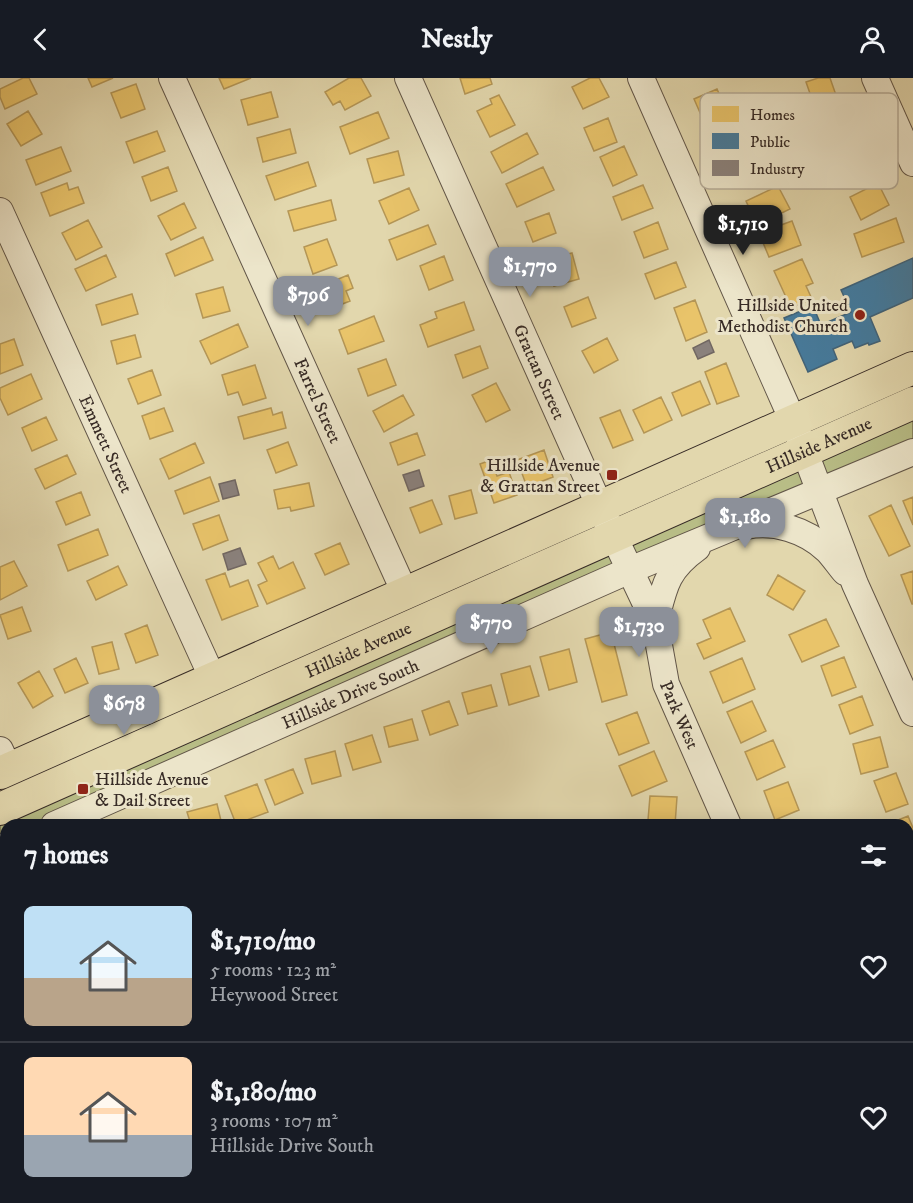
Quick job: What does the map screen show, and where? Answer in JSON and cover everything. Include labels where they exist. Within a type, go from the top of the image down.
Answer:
[{"type":"main road","name":"Hillside Avenue","points":[[3,764],[98,730],[913,368]]},
{"type":"main road","name":"Hillside Avenue","points":[[0,809],[913,403]]},
{"type":"street","name":"Farrel Street","points":[[172,78],[405,593]]},
{"type":"street","name":"Grattan Street","points":[[408,78],[614,536]]},
{"type":"street","points":[[641,78],[793,421],[855,584],[913,713]]},
{"type":"street","points":[[875,78],[882,93]]},
{"type":"street","points":[[898,129],[913,163]]},
{"type":"street","name":"Emmett Street","points":[[0,211],[213,679]]},
{"type":"street","name":"Hillside Drive South","points":[[68,819],[630,570],[913,452]]},
{"type":"street","points":[[655,623],[666,580],[685,557],[720,533],[761,523],[797,530],[826,549],[855,584]]},
{"type":"street","name":"Park West","points":[[614,536],[655,623],[666,684],[725,819]]},
{"type":"street","points":[[98,730],[126,793]]},
{"type":"green space","points":[[913,403],[913,452],[68,819],[0,819],[0,809]]},
{"type":"building: Homes","points":[[23,78],[29,78],[37,94],[5,109],[0,97],[0,89]]},
{"type":"building: Homes","points":[[88,78],[113,78],[92,87]]},
{"type":"building: Homes","points":[[219,78],[251,78],[224,89]]},
{"type":"building: Homes","points":[[349,78],[361,78],[371,96],[345,110],[340,101],[333,105],[325,92]]},
{"type":"building: Homes","points":[[460,78],[490,78],[492,84],[465,94]]},
{"type":"building: Homes","points":[[590,78],[599,78],[609,97],[583,109],[572,87]]},
{"type":"building: Homes","points":[[818,78],[830,78],[835,93],[810,93],[806,82]]},
{"type":"building: Homes","points":[[136,84],[145,109],[121,118],[111,93]]},
{"type":"building: Homes","points":[[271,92],[278,117],[248,125],[241,100]]},
{"type":"building: Homes","points":[[499,95],[515,125],[490,137],[477,111],[492,104],[490,99]]},
{"type":"building: Homes","points":[[700,96],[700,113],[694,99]]},
{"type":"building: Homes","points":[[28,111],[42,134],[21,146],[7,124]]},
{"type":"building: Homes","points":[[378,112],[389,138],[350,154],[340,127]]},
{"type":"building: Homes","points":[[608,118],[617,142],[594,151],[584,128]]},
{"type":"building: Homes","points":[[290,129],[296,153],[263,162],[257,138]]},
{"type":"building: Homes","points":[[157,131],[165,151],[134,163],[126,142]]},
{"type":"building: Homes","points":[[527,133],[538,154],[502,173],[491,152]]},
{"type":"building: Homes","points":[[624,146],[637,175],[613,186],[600,157]]},
{"type":"building: Homes","points":[[61,147],[71,171],[36,185],[26,160]]},
{"type":"building: Homes","points":[[398,151],[404,175],[374,183],[367,159]]},
{"type":"building: Homes","points":[[308,162],[316,186],[275,200],[266,176]]},
{"type":"building: Homes","points":[[168,167],[177,191],[151,201],[142,177]]},
{"type":"building: Homes","points":[[543,167],[554,190],[517,207],[506,184]]},
{"type":"building: Homes","points":[[67,183],[69,190],[78,187],[84,203],[50,216],[41,193]]},
{"type":"building: Homes","points":[[643,185],[653,208],[622,220],[613,197]]},
{"type":"building: Homes","points":[[409,188],[419,210],[389,224],[379,201]]},
{"type":"building: Homes","points":[[772,189],[780,189],[790,209],[757,225],[746,201]]},
{"type":"building: Homes","points":[[866,189],[881,189],[889,205],[861,220],[850,197]]},
{"type":"building: Homes","points":[[331,200],[336,220],[294,231],[288,211]]},
{"type":"building: Homes","points":[[184,203],[196,228],[171,240],[158,216]]},
{"type":"building: Homes","points":[[549,213],[556,233],[533,242],[525,222]]},
{"type":"building: Homes","points":[[896,218],[904,242],[862,257],[854,234]]},
{"type":"building: Homes","points":[[88,220],[102,247],[76,260],[62,233]]},
{"type":"building: Homes","points":[[792,221],[801,245],[769,257],[759,233]]},
{"type":"building: Homes","points":[[658,222],[668,249],[644,258],[634,232]]},
{"type":"building: Homes","points":[[428,225],[436,244],[397,260],[389,240]]},
{"type":"building: Homes","points":[[203,237],[213,260],[175,276],[166,254]]},
{"type":"building: Homes","points":[[327,239],[337,265],[313,274],[304,247]]},
{"type":"building: Homes","points":[[572,253],[579,279],[554,286],[547,260]]},
{"type":"building: Homes","points":[[106,255],[116,277],[86,291],[75,269]]},
{"type":"building: Homes","points":[[444,256],[453,280],[429,290],[420,266]]},
{"type":"building: Homes","points":[[802,259],[813,283],[806,286],[812,299],[791,308],[774,271]]},
{"type":"building: Homes","points":[[676,262],[686,287],[655,299],[645,274]]},
{"type":"building: Homes","points":[[348,275],[353,288],[346,291],[350,301],[327,310],[317,288]]},
{"type":"building: Homes","points":[[223,287],[230,311],[203,318],[196,294]]},
{"type":"building: Homes","points":[[132,294],[138,314],[102,325],[96,305]]},
{"type":"building: Homes","points":[[588,297],[596,318],[572,327],[564,307]]},
{"type":"building: Homes","points":[[695,300],[707,332],[686,341],[674,308]]},
{"type":"building: Homes","points":[[464,302],[474,330],[428,347],[420,325],[437,318],[435,312]]},
{"type":"building: Homes","points":[[374,316],[384,341],[348,354],[339,330]]},
{"type":"building: Homes","points":[[238,324],[248,347],[211,364],[200,341]]},
{"type":"building: Homes","points":[[135,335],[141,357],[117,364],[111,341]]},
{"type":"building: Homes","points":[[607,338],[618,360],[594,373],[582,351]]},
{"type":"building: Homes","points":[[14,339],[23,365],[0,374],[0,344]]},
{"type":"building: Homes","points":[[480,346],[488,368],[463,378],[455,355]]},
{"type":"building: Homes","points":[[386,359],[396,385],[368,396],[358,369]]},
{"type":"building: Homes","points":[[726,363],[739,396],[717,404],[705,372]]},
{"type":"building: Homes","points":[[255,365],[266,398],[243,405],[238,392],[228,395],[222,375]]},
{"type":"building: Homes","points":[[152,370],[161,395],[138,404],[128,379]]},
{"type":"building: Homes","points":[[31,374],[42,399],[8,415],[0,398],[0,388]]},
{"type":"building: Homes","points":[[700,381],[710,404],[682,416],[672,393]]},
{"type":"building: Homes","points":[[496,383],[510,410],[486,422],[472,395]]},
{"type":"building: Homes","points":[[403,395],[414,415],[384,432],[373,411]]},
{"type":"building: Homes","points":[[661,397],[672,420],[644,433],[633,410]]},
{"type":"building: Homes","points":[[164,408],[173,431],[150,439],[142,416]]},
{"type":"building: Homes","points":[[271,408],[273,415],[282,412],[286,428],[244,439],[238,417]]},
{"type":"building: Homes","points":[[620,410],[633,440],[613,448],[600,418]]},
{"type":"building: Homes","points":[[46,417],[57,440],[32,451],[22,428]]},
{"type":"building: Homes","points":[[417,433],[425,455],[398,465],[390,443]]},
{"type":"building: Homes","points":[[288,442],[297,465],[276,473],[267,450]]},
{"type":"building: Homes","points":[[195,443],[204,463],[169,479],[160,459]]},
{"type":"building: Homes","points":[[544,450],[553,477],[527,487],[517,460]]},
{"type":"building: Homes","points":[[67,455],[76,474],[45,489],[35,469]]},
{"type":"building: Homes","points":[[491,460],[497,476],[509,472],[517,495],[494,503],[480,464]]},
{"type":"building: Homes","points":[[210,477],[219,501],[184,514],[175,491]]},
{"type":"building: Homes","points":[[309,483],[314,506],[291,511],[290,507],[278,509],[274,490]]},
{"type":"building: Homes","points":[[471,490],[477,513],[455,519],[449,496]]},
{"type":"building: Homes","points":[[81,492],[90,515],[66,525],[56,502]]},
{"type":"building: Homes","points":[[913,497],[913,525],[903,501]]},
{"type":"building: Homes","points":[[432,500],[442,524],[420,533],[410,508]]},
{"type":"building: Homes","points":[[891,505],[910,546],[889,556],[869,516]]},
{"type":"building: Homes","points":[[219,515],[228,540],[203,550],[193,524]]},
{"type":"building: Homes","points":[[98,529],[108,555],[68,571],[58,545]]},
{"type":"building: Homes","points":[[340,543],[349,564],[325,575],[315,554]]},
{"type":"building: Homes","points":[[273,556],[279,569],[293,562],[305,588],[267,604],[258,585],[267,581],[258,563]]},
{"type":"building: Homes","points":[[14,561],[27,586],[0,600],[0,567]]},
{"type":"building: Homes","points":[[118,566],[127,585],[96,600],[87,581]]},
{"type":"building: Homes","points":[[913,571],[913,604],[912,604],[901,575]]},
{"type":"building: Homes","points":[[225,573],[230,587],[248,580],[258,606],[222,620],[206,580]]},
{"type":"building: Homes","points":[[778,575],[805,591],[793,610],[767,595]]},
{"type":"building: Homes","points":[[22,607],[31,631],[8,639],[0,615]]},
{"type":"building: Homes","points":[[730,608],[745,641],[704,659],[697,644],[711,638],[703,620]]},
{"type":"building: Homes","points":[[826,619],[839,646],[802,662],[789,635]]},
{"type":"building: Homes","points":[[147,625],[158,655],[136,663],[125,634]]},
{"type":"building: Homes","points":[[611,632],[627,695],[602,702],[585,639]]},
{"type":"building: Homes","points":[[112,642],[119,669],[99,674],[92,647]]},
{"type":"building: Homes","points":[[569,649],[577,682],[549,690],[540,657]]},
{"type":"building: Homes","points":[[844,657],[856,687],[832,696],[821,666]]},
{"type":"building: Homes","points":[[76,658],[88,683],[65,693],[54,669]]},
{"type":"building: Homes","points":[[742,658],[755,689],[723,703],[710,672]]},
{"type":"building: Homes","points":[[530,666],[539,696],[509,705],[501,674]]},
{"type":"building: Homes","points":[[39,671],[53,696],[33,708],[18,683]]},
{"type":"building: Homes","points":[[491,685],[497,706],[468,714],[462,693]]},
{"type":"building: Homes","points":[[862,696],[873,725],[850,734],[839,705]]},
{"type":"building: Homes","points":[[449,701],[458,725],[430,735],[422,711]]},
{"type":"building: Homes","points":[[752,701],[766,731],[741,743],[727,712]]},
{"type":"building: Homes","points":[[637,712],[649,743],[619,755],[606,724]]},
{"type":"building: Homes","points":[[412,719],[418,740],[389,747],[384,727]]},
{"type":"building: Homes","points":[[372,735],[381,762],[353,770],[345,744]]},
{"type":"building: Homes","points":[[880,737],[888,767],[861,774],[853,744]]},
{"type":"building: Homes","points":[[773,740],[785,767],[757,780],[745,752]]},
{"type":"building: Homes","points":[[335,751],[341,776],[312,784],[305,759]]},
{"type":"building: Homes","points":[[654,751],[667,781],[632,796],[619,766]]},
{"type":"building: Homes","points":[[293,769],[303,793],[275,805],[265,780]]},
{"type":"building: Homes","points":[[896,773],[908,804],[886,812],[874,781]]},
{"type":"building: Homes","points":[[788,782],[799,810],[775,819],[764,791]]},
{"type":"building: Homes","points":[[257,784],[268,812],[249,819],[234,819],[225,796]]},
{"type":"building: Homes","points":[[650,796],[677,797],[675,819],[648,819]]},
{"type":"building: Homes","points":[[217,804],[221,819],[189,819],[187,812]]},
{"type":"building: Public","name":"Hillside United Methodist Church","points":[[913,258],[913,298],[870,317],[880,341],[855,348],[852,341],[833,349],[837,359],[808,372],[784,318],[813,306],[821,325],[851,312],[841,290]]},
{"type":"building: Industry","points":[[709,340],[714,352],[698,359],[693,348]]},
{"type":"building: Industry","points":[[419,470],[424,486],[409,491],[403,475]]},
{"type":"building: Industry","points":[[235,480],[239,495],[223,499],[219,484]]},
{"type":"building: Industry","points":[[240,548],[246,564],[228,570],[223,554]]},
{"type":"place","name":"Hillside United Methodist Church","points":[[860,315]]},
{"type":"place","name":"Hillside Avenue & Grattan Street","points":[[612,475]]},
{"type":"place","name":"Hillside Avenue & Dail Street","points":[[83,789]]}]
